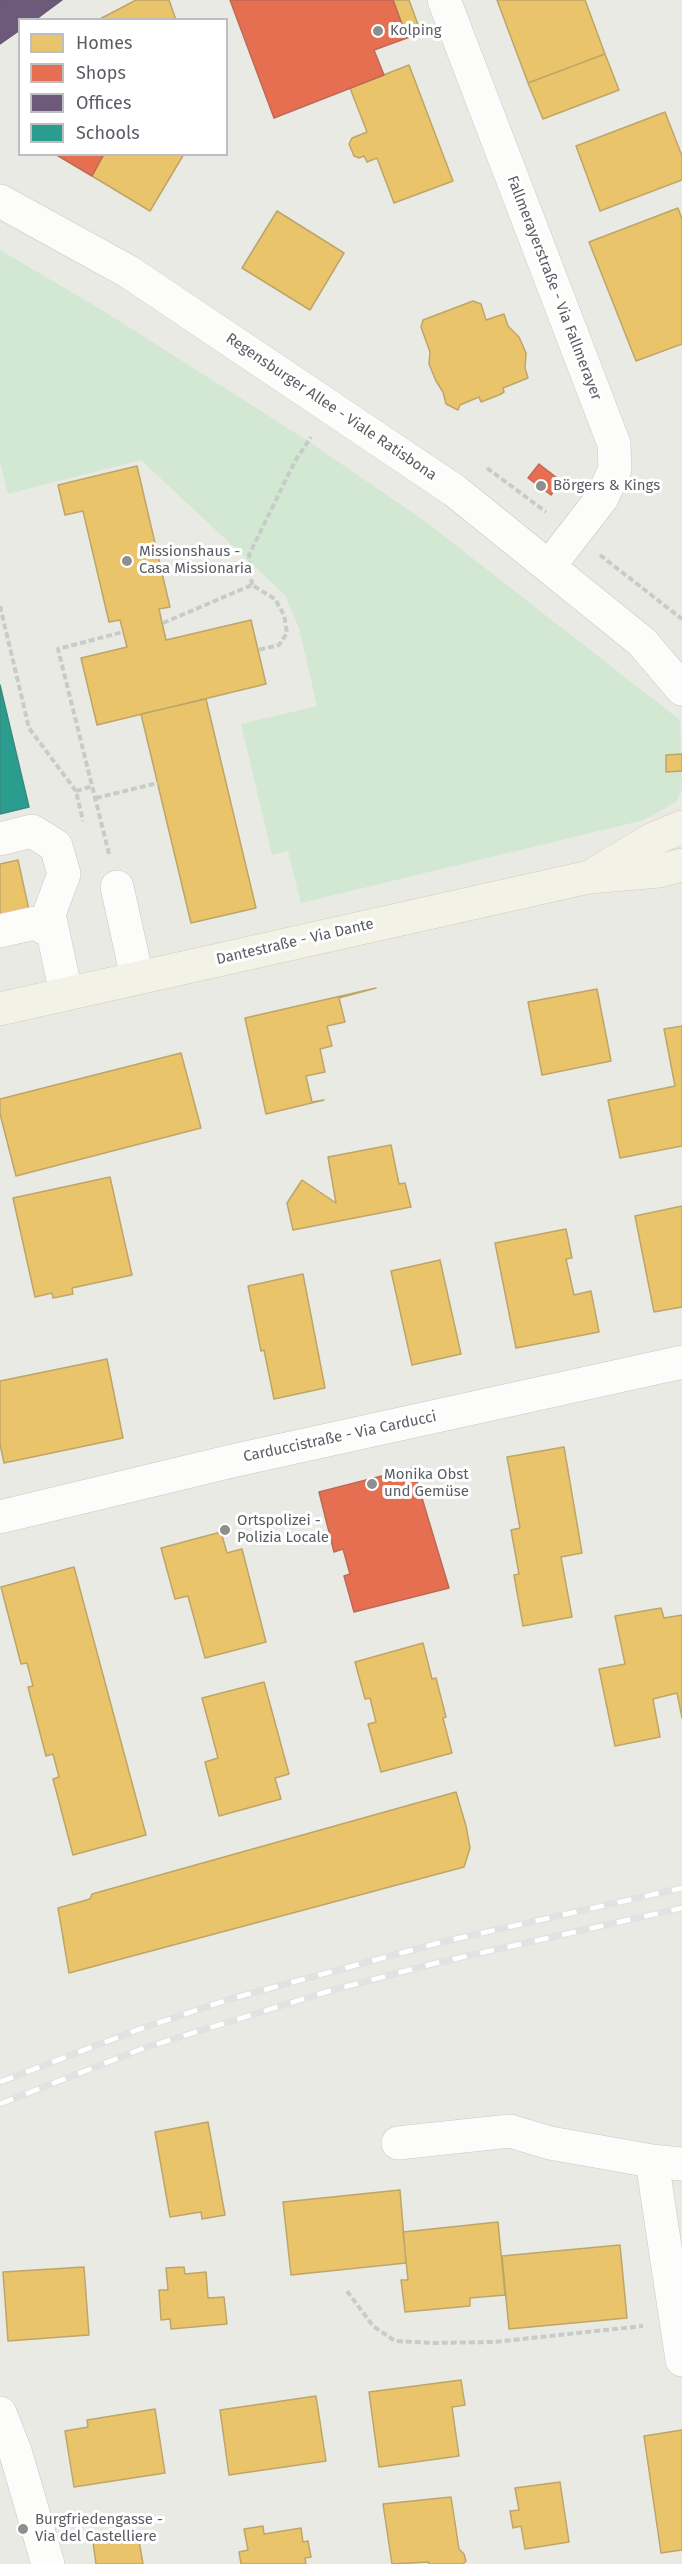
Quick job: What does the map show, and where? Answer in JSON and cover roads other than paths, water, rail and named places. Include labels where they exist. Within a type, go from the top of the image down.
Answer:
[{"type":"main road","name":"Dantestraße - Via Dante","points":[[589,876],[651,840],[682,827]]},
{"type":"main road","name":"Dantestraße - Via Dante","points":[[0,1009],[589,876],[659,871],[682,865]]},
{"type":"street","name":"Fallmerayerstraße - Via Fallmerayer","points":[[444,0],[614,444],[615,469],[602,498],[550,565]]},
{"type":"street","name":"Regensburger Allee - Viale Ratisbona","points":[[0,201],[129,272],[455,490],[642,642],[682,689]]},
{"type":"street","name":"Regensburger Allee - Viale Ratisbona","points":[[642,642],[682,661]]},
{"type":"street","points":[[0,839],[32,831],[56,846],[64,874],[49,914],[66,993]]},
{"type":"street","points":[[117,887],[137,977]]},
{"type":"street","points":[[0,932],[35,923],[52,932]]},
{"type":"street","name":"Carduccistraße - Via Carducci","points":[[0,1517],[231,1461],[682,1362]]},
{"type":"street","points":[[398,2143],[510,2132],[550,2143],[667,2163],[676,2322],[682,2360]]},
{"type":"street","points":[[0,2413],[16,2454],[48,2564]]},
{"type":"railway","points":[[0,2082],[137,2030],[230,1999],[442,1942],[682,1888]]},
{"type":"railway","points":[[0,2104],[144,2048],[329,1991],[436,1963],[682,1908]]},
{"type":"place","name":"Kolping","points":[[378,31]]},
{"type":"place","name":"Börgers & Kings","points":[[541,486]]},
{"type":"place","name":"Missionshaus - Casa Missionaria","points":[[127,561]]},
{"type":"place","name":"Monika Obst und Gemüse","points":[[372,1484]]},
{"type":"place","name":"Ortspolizei - Polizia Locale","points":[[225,1530]]},
{"type":"place","name":"Burgfriedengasse - Via del Castelliere","points":[[23,2529]]}]
